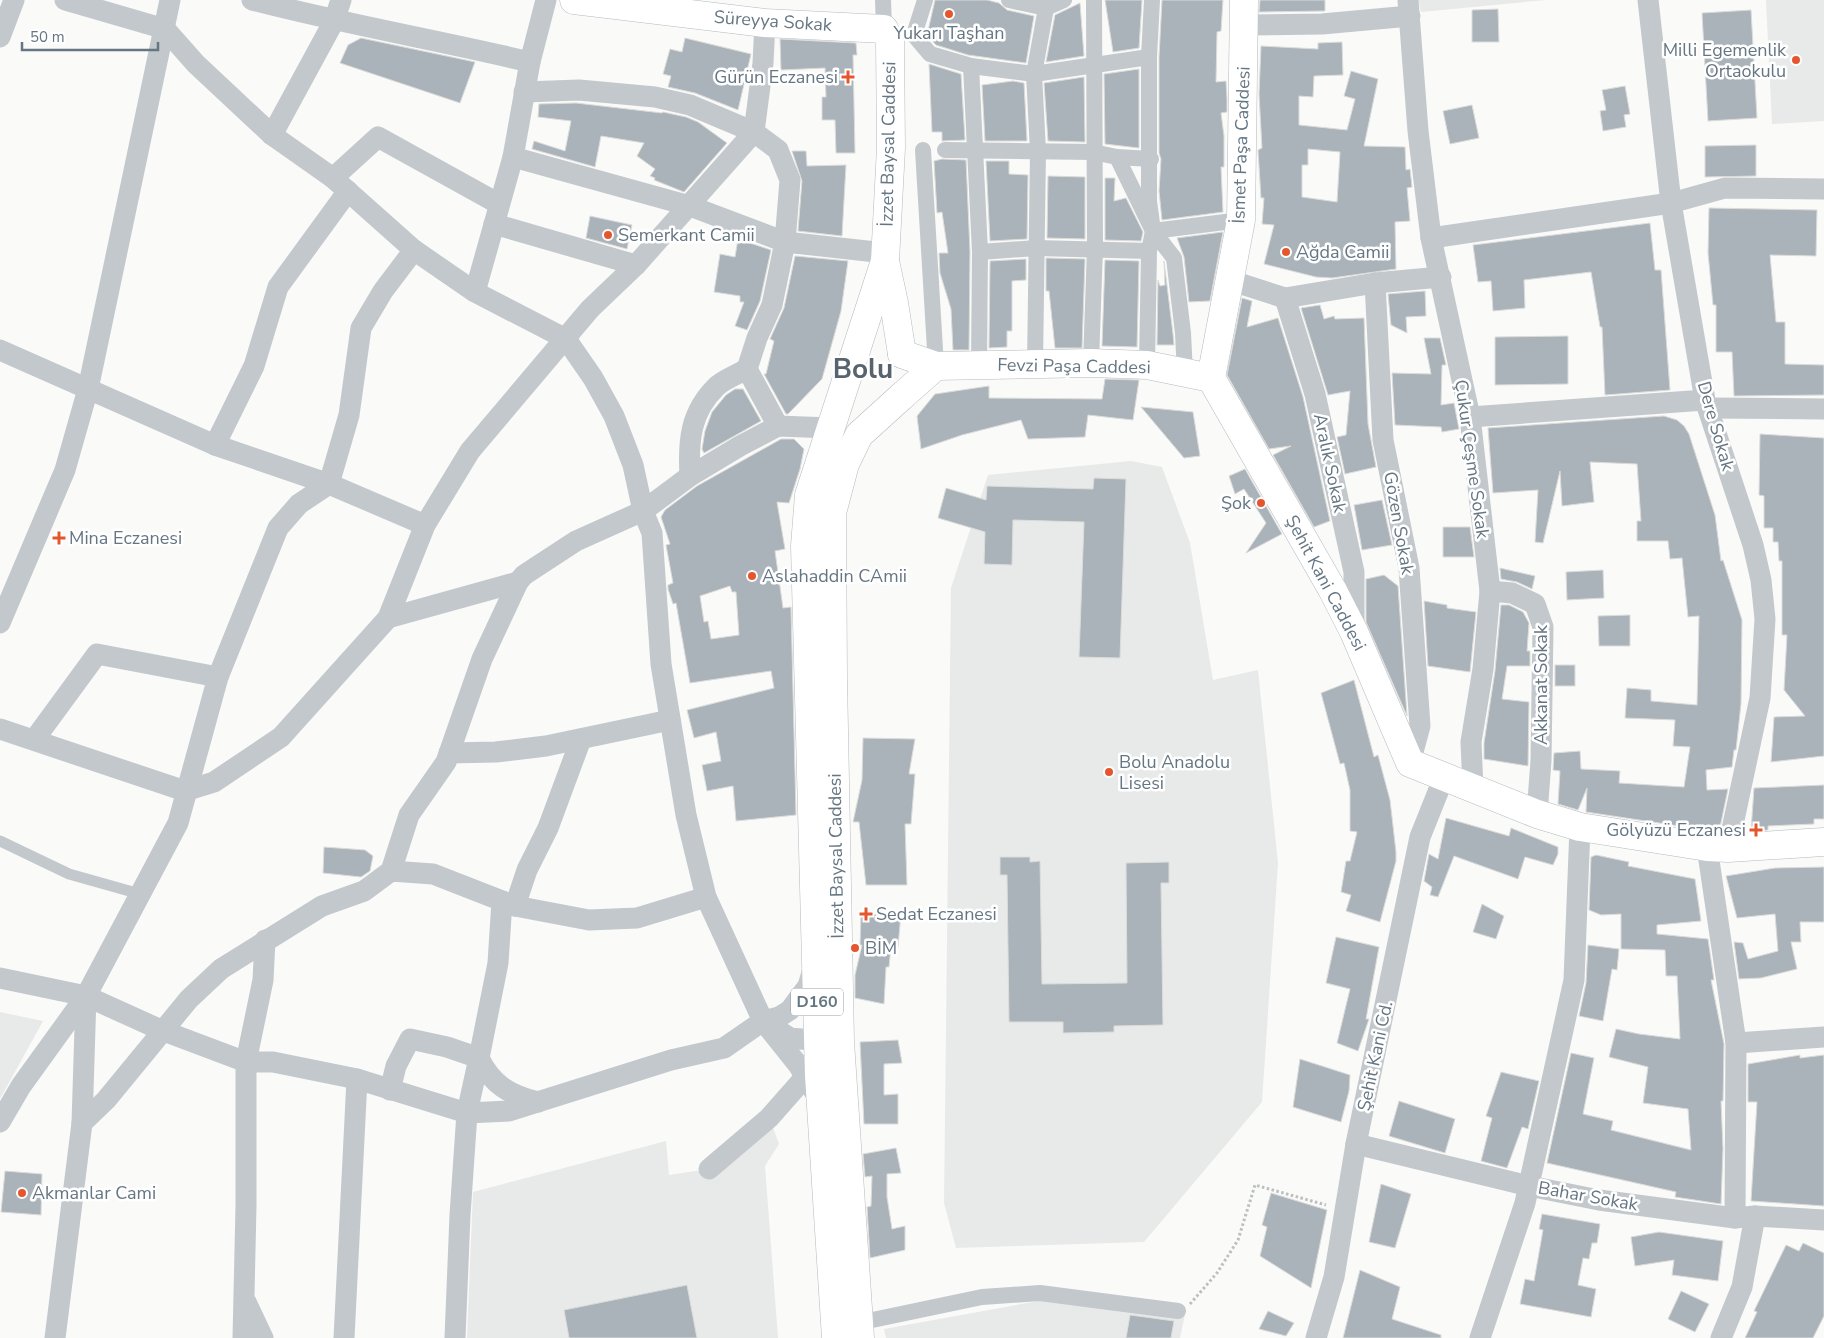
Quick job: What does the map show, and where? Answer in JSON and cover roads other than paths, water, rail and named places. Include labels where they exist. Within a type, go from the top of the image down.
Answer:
[{"type":"main road","name":"Süreyya Sokak","points":[[574,0],[765,23],[884,29]]},
{"type":"main road","name":"İsmet Paşa Caddesi","points":[[1198,375],[1229,280],[1241,220],[1244,12]]},
{"type":"main road","name":"İzzet Baysal Caddesi","points":[[884,29],[890,41],[891,148],[885,257],[902,354]]},
{"type":"main road","name":"İzzet Baysal Caddesi","points":[[816,962],[805,546],[809,495],[885,257]]},
{"type":"main road","points":[[902,354],[907,362],[909,380],[902,396],[885,406],[874,406],[864,403],[856,396],[850,387],[848,377],[849,366],[860,351],[876,344],[894,348],[902,354],[936,366]]},
{"type":"main road","name":"Fevzi Paşa Caddesi","points":[[936,366],[1092,363],[1147,365],[1198,375]]},
{"type":"main road","name":"İzzet Baysal Caddesi","points":[[836,1338],[832,1102],[829,1042],[832,513],[845,464],[859,435],[936,366]]},
{"type":"main road","name":"Şehit Kani Caddesi","points":[[1198,375],[1332,589],[1354,632],[1410,763]]},
{"type":"main road","points":[[1410,763],[1537,814],[1580,827],[1717,847],[1824,842]]},
{"type":"main road","name":"D160","points":[[816,962],[829,1042]]},
{"type":"main road","name":"İzzet Baysal Caddesi","points":[[832,1102],[859,1331]]},
{"type":"street","points":[[0,38],[14,0]]},
{"type":"street","points":[[65,0],[165,29],[196,64],[272,135],[340,185],[414,250],[475,292],[566,339],[593,378],[614,416],[633,465],[643,511],[652,534],[661,664],[686,815],[706,897],[763,1022],[806,1076],[832,1102]]},
{"type":"street","points":[[0,623],[65,470],[88,389],[170,0]]},
{"type":"street","points":[[252,0],[334,21],[462,46],[530,62]]},
{"type":"street","points":[[272,135],[334,21],[341,0]]},
{"type":"street","points":[[475,292],[513,157],[530,62],[546,0]]},
{"type":"street","points":[[883,0],[884,29]]},
{"type":"street","points":[[925,0],[914,34],[930,54],[970,66],[1034,74],[1149,57]]},
{"type":"street","points":[[1009,0],[1046,8],[1064,0]]},
{"type":"street","points":[[1092,363],[1095,248],[1093,152],[1094,0]]},
{"type":"street","points":[[1147,365],[1149,251],[1153,231],[1149,200],[1151,159],[1149,57],[1152,0]]},
{"type":"street","name":"Dere Sokak","points":[[1648,0],[1671,203],[1707,404],[1753,545],[1761,580],[1765,619],[1760,698],[1717,847]]},
{"type":"street","points":[[1035,365],[1038,151],[1034,74],[1046,8]]},
{"type":"street","points":[[1244,12],[1322,24],[1409,8]]},
{"type":"street","name":"Çukur Çeşme Sokak","points":[[1409,8],[1418,131],[1431,238],[1470,417],[1490,591],[1483,669],[1471,742],[1474,788]]},
{"type":"street","points":[[0,729],[185,791],[214,782],[281,736],[388,618],[425,525],[470,451],[590,309],[636,265],[754,132],[763,63],[765,23]]},
{"type":"street","points":[[970,66],[980,252],[979,364]]},
{"type":"street","points":[[524,92],[579,90],[655,97],[690,105],[754,132],[778,150],[790,180],[785,242],[772,305],[757,338],[747,369],[717,386],[694,416],[688,452],[690,476]]},
{"type":"street","points":[[215,445],[254,366],[278,287],[340,185],[378,137],[496,214],[636,265]]},
{"type":"street","points":[[924,150],[936,366]]},
{"type":"street","points":[[945,150],[1093,152],[1117,157],[1151,159]]},
{"type":"street","points":[[513,157],[690,206],[785,242],[885,257]]},
{"type":"street","points":[[1117,157],[1153,231],[1174,258],[1183,333],[1198,375]]},
{"type":"street","points":[[1431,238],[1671,203],[1725,188],[1824,188]]},
{"type":"street","points":[[1153,231],[1241,220]]},
{"type":"street","points":[[980,252],[1037,248],[1095,248],[1149,251]]},
{"type":"street","points":[[0,1122],[21,1086],[86,996],[178,823],[185,791],[218,677],[278,528],[299,504],[330,484],[349,415],[361,328],[383,291],[414,250]]},
{"type":"street","points":[[1229,280],[1286,298],[1375,283],[1440,278]]},
{"type":"street","name":"Gözen Sokak","points":[[1375,283],[1383,440],[1409,568],[1420,726],[1410,763]]},
{"type":"street","name":"Aralık Sokak","points":[[1286,298],[1315,394],[1354,572],[1354,632]]},
{"type":"street","points":[[0,350],[215,445],[330,484],[425,525]]},
{"type":"street","points":[[747,369],[778,426]]},
{"type":"street","points":[[1470,417],[1707,404],[1824,409]]},
{"type":"street","points":[[82,1123],[106,1100],[161,1030],[189,999],[221,969],[322,906],[364,891],[390,871],[409,815],[446,762],[482,659],[518,582],[524,575],[576,541],[643,511],[690,476],[778,426],[831,428]]},
{"type":"street","points":[[388,618],[518,582]]},
{"type":"street","name":"Akkanat Sokak","points":[[1490,591],[1512,593],[1535,604],[1544,627],[1542,761],[1537,814]]},
{"type":"street","points":[[34,740],[97,654],[218,677]]},
{"type":"street","points":[[449,753],[513,750],[581,739],[670,720]]},
{"type":"street","points":[[455,1338],[460,1214],[467,1114],[508,904],[548,828],[581,739]]},
{"type":"street","name":"Şehit Kani Cd.","points":[[1316,1338],[1334,1277],[1356,1144],[1420,837],[1444,777]]},
{"type":"street","points":[[1480,1338],[1529,1186],[1574,980],[1580,827]]},
{"type":"street","points":[[1717,847],[1736,1043],[1745,1217],[1742,1287],[1721,1338]]},
{"type":"street","points":[[390,871],[433,874],[508,904],[589,920],[637,918],[706,897]]},
{"type":"street","points":[[243,1338],[246,1062],[264,980],[265,940]]},
{"type":"street","points":[[0,978],[86,996],[161,1030],[246,1062],[273,1062],[358,1078],[467,1114],[509,1112],[671,1060],[724,1048],[763,1022],[779,1017],[790,1010],[808,986],[816,962]]},
{"type":"street","points":[[56,1338],[82,1123],[86,996]]},
{"type":"street","points":[[763,1022],[790,1038],[829,1042]]},
{"type":"street","points":[[1736,1043],[1824,1037]]},
{"type":"street","points":[[390,1090],[396,1066],[410,1040],[447,1047],[479,1058],[486,1073],[502,1088],[514,1096],[538,1102]]},
{"type":"street","points":[[709,1169],[768,1118],[806,1076]]},
{"type":"street","points":[[344,1338],[358,1078]]},
{"type":"street","name":"Bahar Sokak","points":[[1356,1144],[1529,1186],[1599,1200],[1745,1217],[1824,1220]]},
{"type":"street","points":[[859,1331],[982,1297],[1040,1293],[1178,1311]]},
{"type":"street","points":[[244,1297],[263,1338]]},
{"type":"lane","points":[[0,841],[69,874],[140,894]]},
{"type":"place","name":"Yukarı Taşhan","points":[[949,14]]},
{"type":"place","name":"Milli Egemenlik Ortaokulu","points":[[1796,60]]},
{"type":"place","name":"Gürün Eczanesi","points":[[848,77]]},
{"type":"place","name":"Semerkant Camii","points":[[608,235]]},
{"type":"place","name":"Ağda Camii","points":[[1286,252]]},
{"type":"place","name":"Şok","points":[[1261,503]]},
{"type":"place","name":"Mina Eczanesi","points":[[59,538]]},
{"type":"place","name":"Aslahaddin CAmii","points":[[752,576]]},
{"type":"place","name":"Bolu Anadolu Lisesi","points":[[1109,772]]},
{"type":"place","name":"Gölyüzü Eczanesi","points":[[1756,830]]},
{"type":"place","name":"Sedat Eczanesi","points":[[866,914]]},
{"type":"place","name":"BİM","points":[[855,948]]},
{"type":"place","name":"Akmanlar Cami","points":[[22,1193]]},
{"type":"district","name":"Bolu","points":[[863,369]]}]
